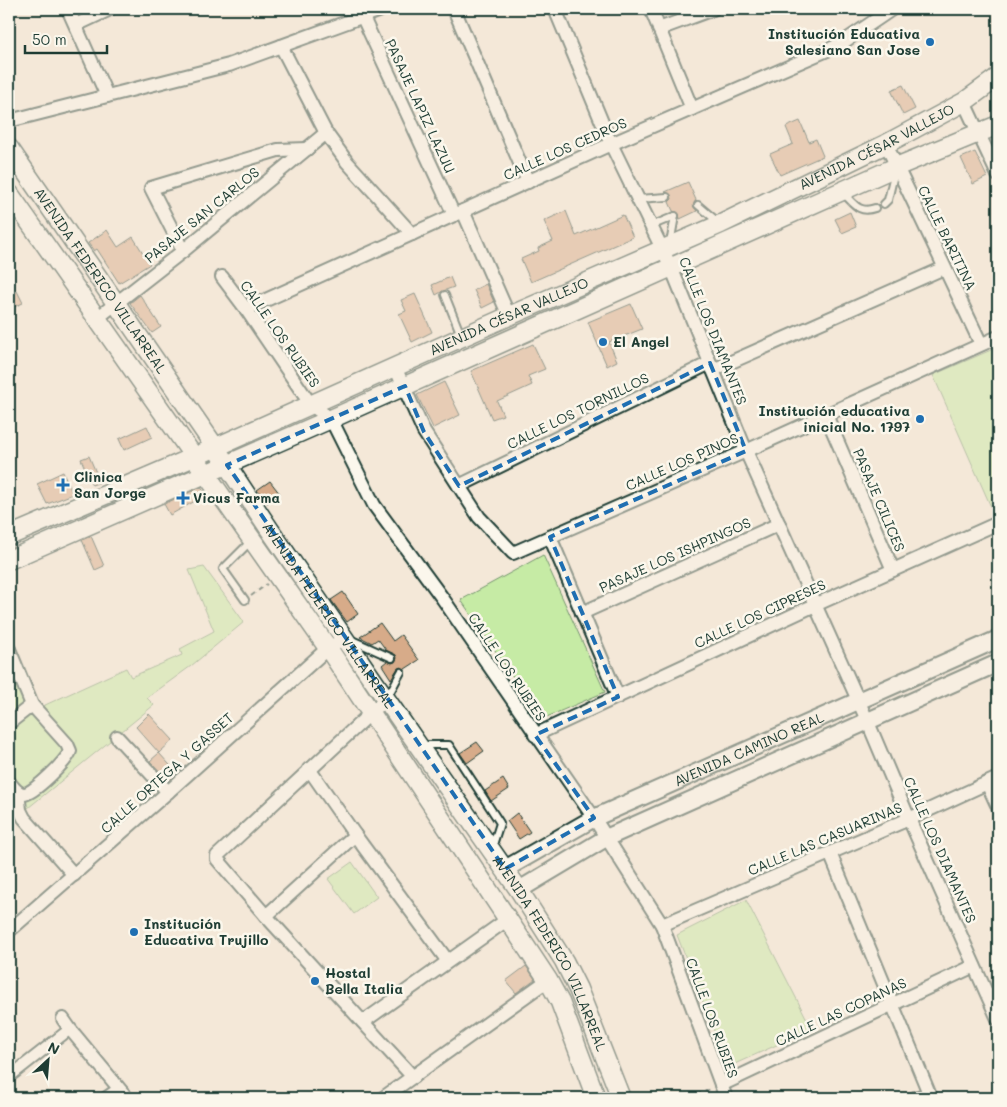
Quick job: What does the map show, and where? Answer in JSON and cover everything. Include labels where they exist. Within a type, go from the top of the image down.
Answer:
[{"type":"main road","name":"AVENIDA CÉSAR VALLEJO","points":[[9,536],[721,224],[886,144],[964,102],[998,77]]},
{"type":"main road","name":"AVENIDA CÉSAR VALLEJO","points":[[12,554],[227,465],[896,166],[980,134],[998,125]]},
{"type":"main road","name":"AVENIDA FEDERICO VILLARREAL","points":[[9,148],[519,890],[564,961],[578,989],[621,1098]]},
{"type":"main road","name":"AVENIDA FEDERICO VILLARREAL","points":[[9,193],[194,456],[251,541],[328,648],[548,980],[560,1002],[596,1098]]},
{"type":"main road","points":[[39,237],[60,222]]},
{"type":"main road","points":[[540,303],[548,321]]},
{"type":"main road","points":[[462,338],[470,357]]},
{"type":"main road","points":[[251,541],[270,530]]},
{"type":"street","points":[[68,9],[107,96]]},
{"type":"street","points":[[76,25],[110,9]]},
{"type":"street","points":[[9,121],[229,64],[281,46],[361,13],[383,9]]},
{"type":"street","points":[[454,9],[528,182]]},
{"type":"street","name":"CALLE LOS DIAMANTES","points":[[554,9],[611,144],[651,226],[666,249],[671,267],[746,450],[998,1019]]},
{"type":"street","points":[[651,9],[692,109]]},
{"type":"street","points":[[659,29],[713,9]]},
{"type":"street","name":"CALLE LOS CEDROS","points":[[246,309],[611,144],[839,45],[892,9]]},
{"type":"street","name":"PASAJE LAPIZ LAZUU","points":[[361,13],[509,316]]},
{"type":"street","points":[[281,46],[326,133],[347,162],[412,234]]},
{"type":"street","points":[[964,102],[998,175]]},
{"type":"street","name":"PASAJE SAN CARLOS","points":[[96,319],[183,251],[326,133]]},
{"type":"street","name":"CALLE BARITINA","points":[[886,144],[981,344]]},
{"type":"street","points":[[183,251],[151,188],[278,150],[307,149]]},
{"type":"street","name":"CALLE LOS TORNILLOS","points":[[459,486],[711,367],[944,268]]},
{"type":"street","name":"CALLE LOS RUBIES","points":[[222,277],[311,405],[331,419],[374,504],[594,818],[662,926],[726,1098]]},
{"type":"street","name":"CALLE LOS PINOS","points":[[459,486],[479,516],[513,553],[998,336]]},
{"type":"street","points":[[395,366],[424,432],[459,486]]},
{"type":"street","name":"PASAJE CILICES","points":[[826,414],[893,570]]},
{"type":"street","name":"CALLE LOS CIPRESES","points":[[536,735],[998,523]]},
{"type":"street","name":"PASAJE LOS ISHPINGOS","points":[[582,613],[779,524]]},
{"type":"street","points":[[550,536],[618,697]]},
{"type":"street","name":"CALLE ORTEGA Y GASSET","points":[[9,931],[168,792],[328,648],[345,637]]},
{"type":"street","name":"AVENIDA CAMINO REAL","points":[[505,869],[594,818],[998,639]]},
{"type":"street","points":[[9,649],[32,705],[67,744],[70,751],[66,760],[30,792],[20,793]]},
{"type":"street","name":"AVENIDA CAMINO REAL","points":[[519,890],[606,838],[998,663]]},
{"type":"street","points":[[386,699],[217,856],[217,859],[266,916],[413,1077]]},
{"type":"street","points":[[9,723],[32,705]]},
{"type":"street","points":[[117,737],[168,792]]},
{"type":"street","points":[[309,769],[447,960]]},
{"type":"street","points":[[993,780],[998,807]]},
{"type":"street","name":"CALLE LAS CASUARINAS","points":[[662,926],[909,819],[993,780]]},
{"type":"street","points":[[9,782],[20,793],[20,810],[24,818],[74,875]]},
{"type":"street","points":[[266,916],[355,835]]},
{"type":"street","points":[[830,853],[930,1096],[915,1098]]},
{"type":"street","points":[[363,1022],[447,960],[508,919]]},
{"type":"street","name":"CALLE LAS COPANAS","points":[[721,1085],[974,966]]},
{"type":"street","points":[[383,1098],[548,980]]},
{"type":"street","points":[[9,1077],[66,1024],[127,1098]]},
{"type":"street","points":[[105,1098],[119,1088]]},
{"type":"lane","points":[[884,204],[888,200],[896,166]]},
{"type":"lane","points":[[841,191],[861,210],[866,211],[875,208]]},
{"type":"lane","points":[[638,199],[667,197]]},
{"type":"lane","points":[[698,206],[721,224]]},
{"type":"lane","points":[[651,226],[675,216],[666,249]]},
{"type":"lane","points":[[445,295],[462,338]]},
{"type":"lane","points":[[245,600],[223,569],[251,541]]},
{"type":"lane","points":[[345,637],[392,658]]},
{"type":"lane","points":[[386,699],[401,672]]},
{"type":"lane","points":[[419,745],[449,745],[500,823],[491,849]]},
{"type":"path","points":[[245,600],[277,577]]},
{"type":"path","points":[[688,1098],[721,1085]]},
{"type":"highlighted area","points":[[710,363],[746,451],[550,537],[618,697],[535,735],[594,818],[505,869],[227,465],[405,386],[424,432],[459,486]]},
{"type":"green space","points":[[998,347],[998,514],[995,516],[933,375]]},
{"type":"green space","points":[[543,555],[605,692],[542,719],[461,600]]},
{"type":"green space","points":[[204,567],[244,622],[191,666],[147,698],[154,705],[28,808],[9,786],[9,657],[32,711],[126,668],[131,677],[182,655],[180,649],[214,631],[189,570]]},
{"type":"green space","points":[[352,862],[377,897],[354,914],[328,879]]},
{"type":"green space","points":[[746,900],[812,1029],[728,1067],[677,935]]},
{"type":"building","points":[[903,85],[915,109],[903,115],[891,90]]},
{"type":"building","points":[[800,121],[809,142],[816,139],[823,156],[780,175],[770,154],[793,144],[786,127]]},
{"type":"building","points":[[975,152],[987,177],[973,184],[961,158]]},
{"type":"building","points":[[688,182],[696,200],[693,206],[697,211],[680,219],[679,214],[673,211],[669,202],[672,199],[671,195],[665,192]]},
{"type":"building","points":[[566,211],[576,236],[623,215],[633,237],[531,282],[521,259],[539,251],[538,248],[553,241],[544,221]]},
{"type":"building","points":[[850,212],[856,227],[842,233],[835,219]]},
{"type":"building","points":[[107,230],[118,247],[133,237],[150,264],[119,283],[97,249],[94,251],[88,243]]},
{"type":"building","points":[[450,277],[454,287],[436,295],[432,285]]},
{"type":"building","points":[[486,284],[494,302],[482,308],[474,290]]},
{"type":"building","points":[[17,291],[23,303],[9,309],[9,295]]},
{"type":"building","points":[[415,294],[432,332],[412,342],[399,314],[406,311],[401,300]]},
{"type":"building","points":[[140,295],[161,327],[152,333],[130,303]]},
{"type":"building","points":[[631,304],[642,329],[609,342],[617,361],[607,366],[588,322]]},
{"type":"building","points":[[533,344],[545,369],[528,376],[532,385],[497,401],[503,415],[492,419],[471,371]]},
{"type":"building","points":[[444,382],[460,415],[433,428],[417,395]]},
{"type":"building","points":[[147,426],[152,437],[124,450],[119,439]]},
{"type":"building","points":[[89,456],[100,482],[92,485],[81,459]]},
{"type":"building","points":[[63,472],[73,494],[47,504],[37,484]]},
{"type":"building","points":[[270,481],[280,494],[267,503],[257,490]]},
{"type":"building","points":[[201,487],[206,495],[170,515],[164,504]]},
{"type":"building","points":[[91,536],[104,566],[95,570],[82,540]]},
{"type":"building","points":[[343,592],[358,614],[347,622],[331,600]]},
{"type":"building","points":[[380,623],[393,641],[401,635],[419,660],[405,669],[398,668],[391,679],[382,665],[387,661],[395,662],[396,655],[386,650],[378,639],[372,643],[360,637]]},
{"type":"building","points":[[149,714],[173,740],[159,753],[136,727]]},
{"type":"building","points":[[477,742],[484,751],[467,763],[460,753]]},
{"type":"building","points":[[159,753],[177,773],[169,781],[150,761]]},
{"type":"building","points":[[503,779],[509,789],[491,801],[485,791]]},
{"type":"building","points":[[517,813],[530,832],[519,839],[507,821]]},
{"type":"building","points":[[526,966],[535,979],[516,993],[506,981]]},
{"type":"place","name":"Institución Educativa Salesiano San Jose","points":[[930,42]]},
{"type":"place","name":"El Angel","points":[[603,342]]},
{"type":"place","name":"Institución educativa inicial No. 1797","points":[[920,419]]},
{"type":"place","name":"Clinica San Jorge","points":[[63,485]]},
{"type":"place","name":"Vicus Farma","points":[[183,498]]},
{"type":"place","name":"Institución Educativa Trujillo","points":[[134,932]]},
{"type":"place","name":"Hostal Bella Italia","points":[[315,981]]}]
